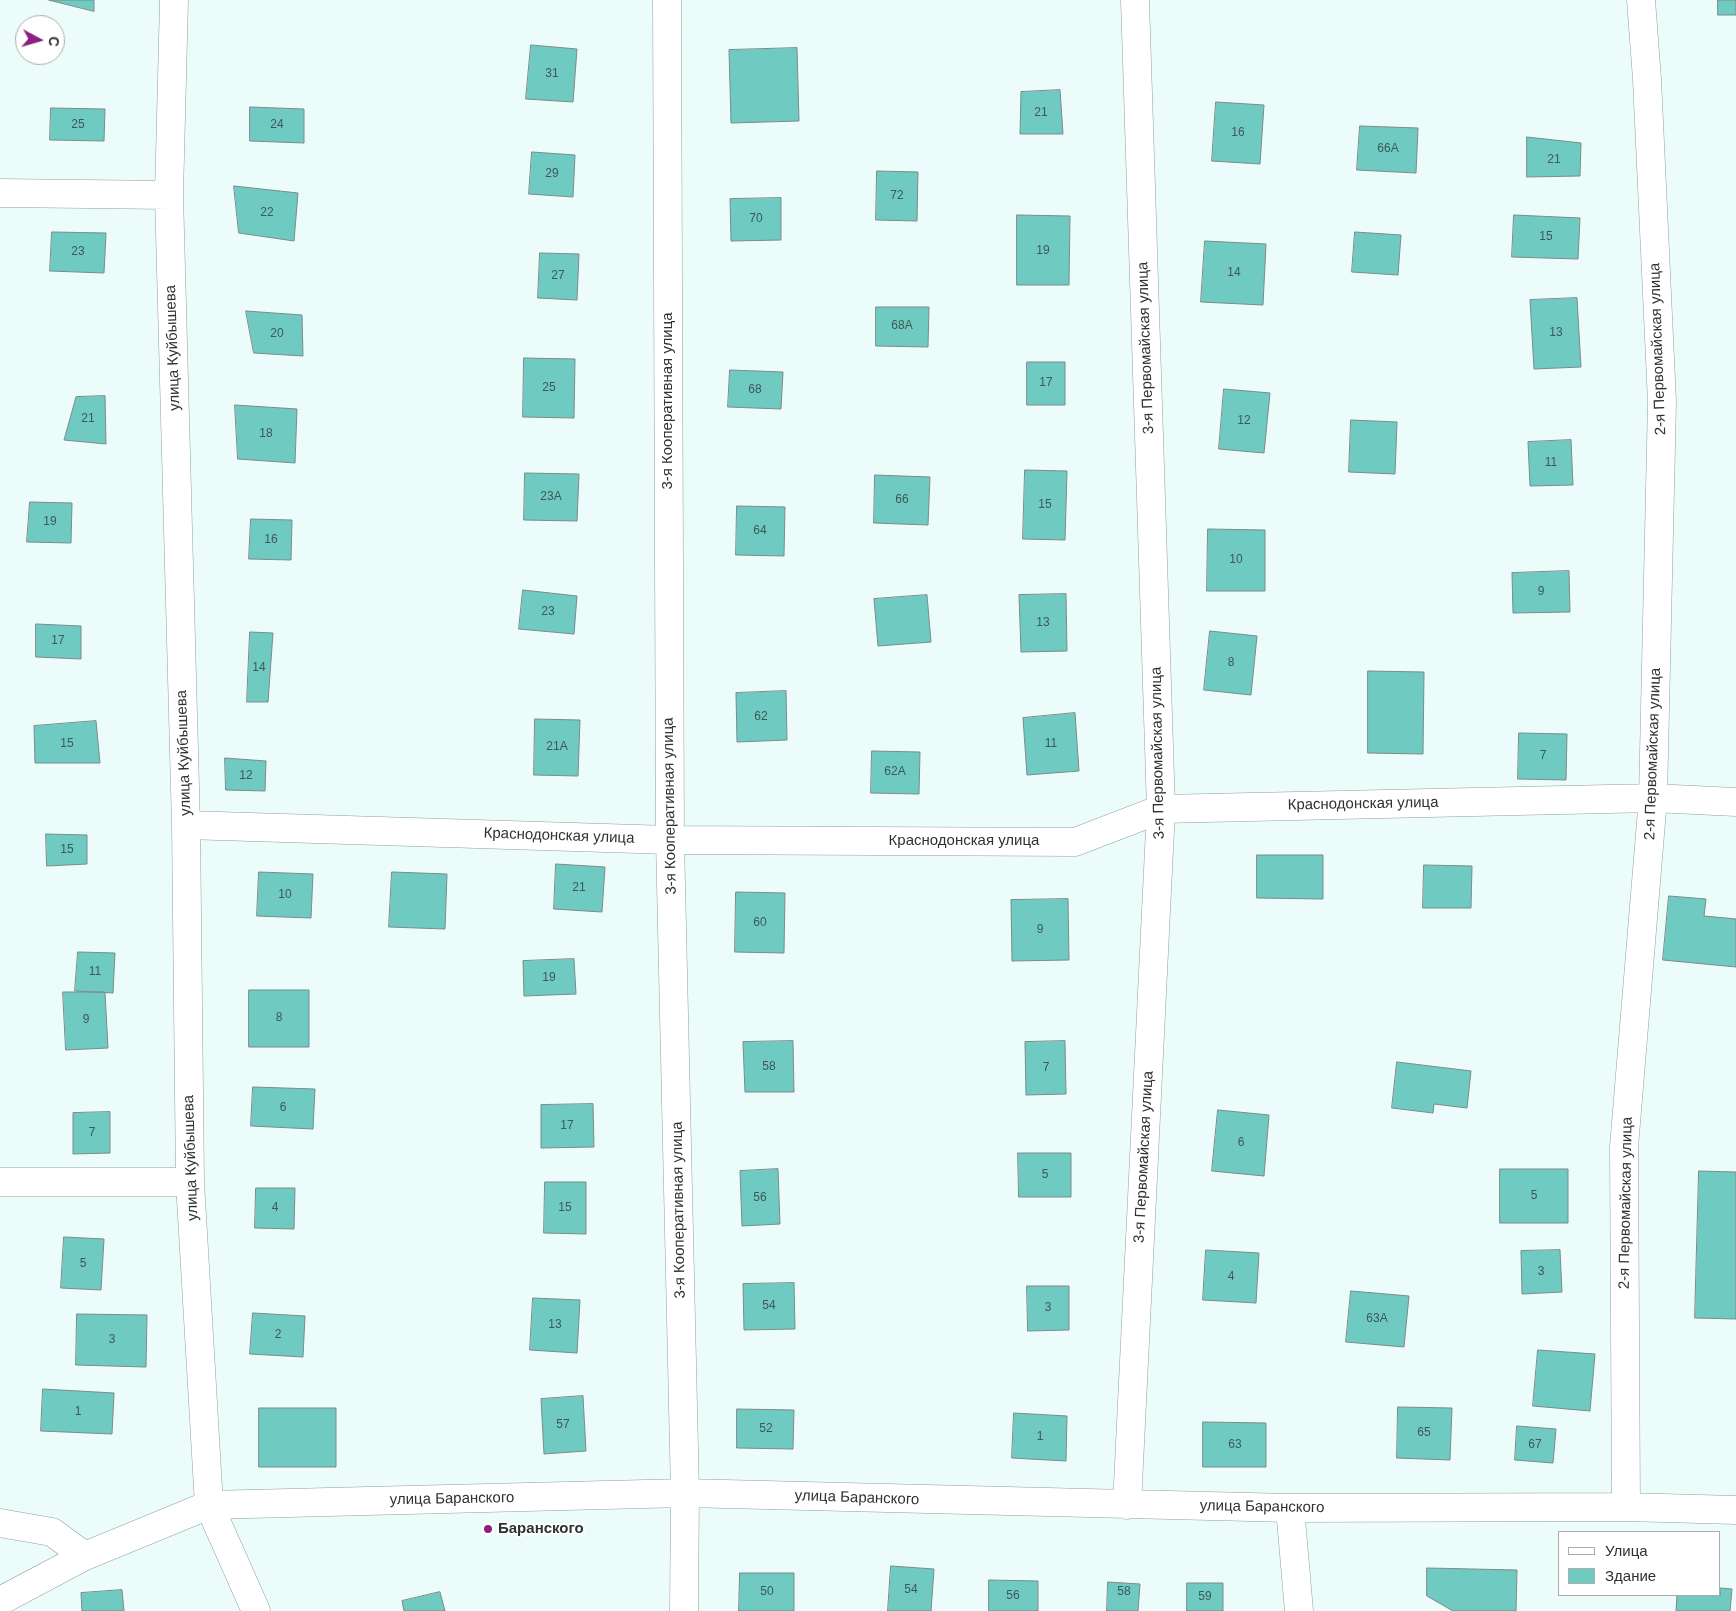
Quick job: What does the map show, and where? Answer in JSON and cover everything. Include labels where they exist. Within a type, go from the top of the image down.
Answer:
[{"type":"street","name":"улица Куйбышева","points":[[174,0],[169,194],[186,825],[190,1182],[209,1505]]},
{"type":"street","name":"3-я Кооперативная улица","points":[[667,0],[670,840],[685,1493],[684,1611]]},
{"type":"street","name":"3-я Первомайская улица","points":[[1127,1505],[1162,809],[1135,0]]},
{"type":"street","name":"2-я Первомайская улица","points":[[1626,1507],[1624,1147],[1653,798],[1662,402],[1647,79],[1641,0]]},
{"type":"street","points":[[0,193],[169,194]]},
{"type":"street","name":"Краснодонская улица","points":[[186,825],[670,840],[1075,842],[1162,809],[1653,798],[1736,802]]},
{"type":"street","points":[[0,1182],[190,1182]]},
{"type":"street","name":"улица Баранского","points":[[0,1601],[85,1556],[209,1505],[685,1493],[1290,1508],[1626,1507],[1736,1510]]},
{"type":"street","points":[[209,1505],[256,1611]]},
{"type":"street","points":[[1290,1508],[1299,1611]]},
{"type":"street","points":[[0,1523],[52,1532],[85,1556]]},
{"type":"building","points":[[49,0],[94,0],[94,11]]},
{"type":"building","points":[[1718,0],[1736,0],[1736,15],[1718,15]]},
{"type":"building","points":[[531,45],[577,49],[573,102],[526,99]]},
{"type":"building","points":[[797,48],[799,121],[731,123],[729,50]]},
{"type":"building","points":[[1060,90],[1063,134],[1020,134],[1021,92]]},
{"type":"building","points":[[1216,102],[1264,105],[1260,164],[1212,161]]},
{"type":"building","points":[[250,107],[304,109],[304,143],[250,141]]},
{"type":"building","points":[[51,108],[105,109],[104,141],[50,140]]},
{"type":"building","points":[[1360,126],[1418,128],[1416,173],[1357,170]]},
{"type":"building","points":[[1527,137],[1581,143],[1580,176],[1527,177]]},
{"type":"building","points":[[532,152],[575,155],[573,197],[529,194]]},
{"type":"building","points":[[877,171],[918,172],[917,221],[876,220]]},
{"type":"building","points":[[234,186],[298,193],[294,241],[239,233]]},
{"type":"building","points":[[781,198],[781,240],[731,241],[730,199]]},
{"type":"building","points":[[1017,215],[1070,216],[1069,285],[1017,285]]},
{"type":"building","points":[[1514,215],[1580,218],[1578,259],[1512,257]]},
{"type":"building","points":[[52,232],[106,233],[104,273],[50,271]]},
{"type":"building","points":[[1355,232],[1401,235],[1398,275],[1352,272]]},
{"type":"building","points":[[1205,241],[1266,244],[1263,305],[1201,302]]},
{"type":"building","points":[[540,253],[579,254],[577,300],[538,298]]},
{"type":"building","points":[[1577,298],[1581,367],[1534,369],[1530,300]]},
{"type":"building","points":[[876,307],[929,307],[928,347],[876,346]]},
{"type":"building","points":[[246,311],[302,315],[303,356],[254,353]]},
{"type":"building","points":[[524,358],[575,359],[574,418],[523,417]]},
{"type":"building","points":[[1027,362],[1065,362],[1065,405],[1027,405]]},
{"type":"building","points":[[730,370],[783,372],[781,409],[728,407]]},
{"type":"building","points":[[1224,389],[1270,393],[1264,453],[1219,449]]},
{"type":"building","points":[[105,396],[106,444],[64,440],[76,397]]},
{"type":"building","points":[[235,405],[297,409],[295,463],[238,459]]},
{"type":"building","points":[[1351,420],[1397,422],[1395,474],[1349,472]]},
{"type":"building","points":[[1571,440],[1573,485],[1530,486],[1528,442]]},
{"type":"building","points":[[1025,470],[1067,471],[1065,540],[1023,539]]},
{"type":"building","points":[[525,473],[579,474],[577,521],[524,520]]},
{"type":"building","points":[[875,475],[930,477],[928,525],[874,523]]},
{"type":"building","points":[[30,502],[72,503],[71,543],[27,542]]},
{"type":"building","points":[[737,506],[785,507],[784,556],[736,555]]},
{"type":"building","points":[[251,519],[292,520],[291,560],[249,559]]},
{"type":"building","points":[[1208,529],[1265,530],[1265,591],[1207,591]]},
{"type":"building","points":[[1569,571],[1570,612],[1513,613],[1512,573]]},
{"type":"building","points":[[523,590],[577,596],[574,634],[519,629]]},
{"type":"building","points":[[1066,594],[1067,651],[1021,652],[1019,595]]},
{"type":"building","points":[[927,595],[931,642],[878,646],[874,599]]},
{"type":"building","points":[[36,624],[81,626],[81,659],[36,657]]},
{"type":"building","points":[[1210,631],[1257,636],[1251,695],[1204,690]]},
{"type":"building","points":[[250,632],[273,633],[268,702],[247,702]]},
{"type":"building","points":[[1368,671],[1424,672],[1423,754],[1368,753]]},
{"type":"building","points":[[786,691],[787,740],[737,742],[736,693]]},
{"type":"building","points":[[1075,713],[1079,771],[1027,775],[1023,718]]},
{"type":"building","points":[[535,719],[580,720],[578,776],[534,775]]},
{"type":"building","points":[[96,721],[100,763],[35,763],[34,726]]},
{"type":"building","points":[[1519,733],[1567,734],[1566,780],[1518,779]]},
{"type":"building","points":[[872,751],[920,752],[919,794],[871,793]]},
{"type":"building","points":[[225,758],[266,761],[265,791],[226,790]]},
{"type":"building","points":[[46,834],[87,835],[87,864],[47,866]]},
{"type":"building","points":[[1257,855],[1323,855],[1323,899],[1257,898]]},
{"type":"building","points":[[556,864],[605,867],[602,912],[554,909]]},
{"type":"building","points":[[1424,865],[1472,866],[1471,908],[1423,908]]},
{"type":"building","points":[[259,872],[313,874],[311,918],[257,916]]},
{"type":"building","points":[[392,872],[447,874],[445,929],[389,927]]},
{"type":"building","points":[[736,892],[785,893],[784,953],[735,952]]},
{"type":"building","points":[[1669,896],[1706,899],[1704,916],[1736,919],[1736,967],[1663,960]]},
{"type":"building","points":[[1068,899],[1069,960],[1012,961],[1011,900]]},
{"type":"building","points":[[78,952],[115,953],[113,993],[75,991]]},
{"type":"building","points":[[574,959],[576,994],[524,996],[523,961]]},
{"type":"building","points":[[249,990],[309,990],[309,1047],[249,1047]]},
{"type":"building","points":[[63,992],[105,992],[108,1048],[66,1050]]},
{"type":"building","points":[[793,1041],[794,1092],[745,1092],[743,1042]]},
{"type":"building","points":[[1065,1041],[1066,1094],[1026,1095],[1025,1042]]},
{"type":"building","points":[[1397,1062],[1471,1071],[1467,1108],[1434,1104],[1433,1113],[1392,1108]]},
{"type":"building","points":[[253,1087],[315,1089],[313,1129],[251,1126]]},
{"type":"building","points":[[593,1104],[594,1147],[541,1148],[541,1105]]},
{"type":"building","points":[[1218,1110],[1269,1115],[1264,1176],[1212,1171]]},
{"type":"building","points":[[110,1112],[110,1153],[73,1154],[73,1113]]},
{"type":"building","points":[[1018,1153],[1071,1153],[1071,1197],[1019,1197]]},
{"type":"building","points":[[778,1169],[780,1224],[742,1226],[740,1171]]},
{"type":"building","points":[[1500,1169],[1568,1169],[1568,1223],[1500,1223]]},
{"type":"building","points":[[1699,1171],[1736,1172],[1736,1319],[1695,1318]]},
{"type":"building","points":[[545,1182],[586,1182],[586,1234],[544,1233]]},
{"type":"building","points":[[256,1188],[295,1188],[294,1229],[255,1228]]},
{"type":"building","points":[[64,1237],[104,1239],[101,1290],[61,1288]]},
{"type":"building","points":[[1206,1250],[1259,1253],[1256,1303],[1203,1300]]},
{"type":"building","points":[[1560,1250],[1562,1292],[1522,1294],[1521,1251]]},
{"type":"building","points":[[794,1283],[795,1329],[744,1330],[743,1284]]},
{"type":"building","points":[[1027,1286],[1069,1286],[1069,1330],[1028,1331]]},
{"type":"building","points":[[1351,1291],[1409,1296],[1404,1347],[1346,1342]]},
{"type":"building","points":[[533,1298],[580,1300],[577,1353],[530,1350]]},
{"type":"building","points":[[253,1313],[305,1316],[303,1357],[250,1354]]},
{"type":"building","points":[[77,1314],[147,1315],[146,1367],[76,1365]]},
{"type":"building","points":[[1538,1350],[1595,1354],[1590,1411],[1533,1406]]},
{"type":"building","points":[[43,1389],[114,1393],[112,1434],[41,1431]]},
{"type":"building","points":[[583,1396],[586,1451],[544,1454],[541,1399]]},
{"type":"building","points":[[1398,1407],[1452,1408],[1450,1460],[1397,1458]]},
{"type":"building","points":[[259,1408],[336,1408],[336,1467],[259,1467]]},
{"type":"building","points":[[737,1409],[794,1410],[793,1449],[737,1448]]},
{"type":"building","points":[[1014,1413],[1067,1416],[1066,1461],[1012,1458]]},
{"type":"building","points":[[1203,1422],[1266,1423],[1266,1467],[1203,1467]]},
{"type":"building","points":[[1517,1426],[1556,1429],[1553,1463],[1515,1460]]},
{"type":"building","points":[[891,1566],[934,1569],[931,1611],[888,1611]]},
{"type":"building","points":[[1427,1568],[1517,1570],[1516,1611],[1453,1611],[1427,1596]]},
{"type":"building","points":[[740,1573],[794,1573],[794,1611],[739,1611]]},
{"type":"building","points":[[989,1580],[1038,1581],[1038,1611],[989,1611]]},
{"type":"building","points":[[1108,1582],[1140,1584],[1138,1611],[1107,1611]]},
{"type":"building","points":[[1187,1583],[1223,1583],[1223,1611],[1187,1611]]},
{"type":"building","points":[[1721,1588],[1732,1589],[1730,1611],[1676,1611],[1677,1596],[1721,1596]]},
{"type":"building","points":[[122,1590],[124,1611],[82,1611],[81,1593]]},
{"type":"building","points":[[440,1592],[445,1611],[404,1611],[402,1601]]},
{"type":"place","name":"Баранского","points":[[488,1529]]}]
